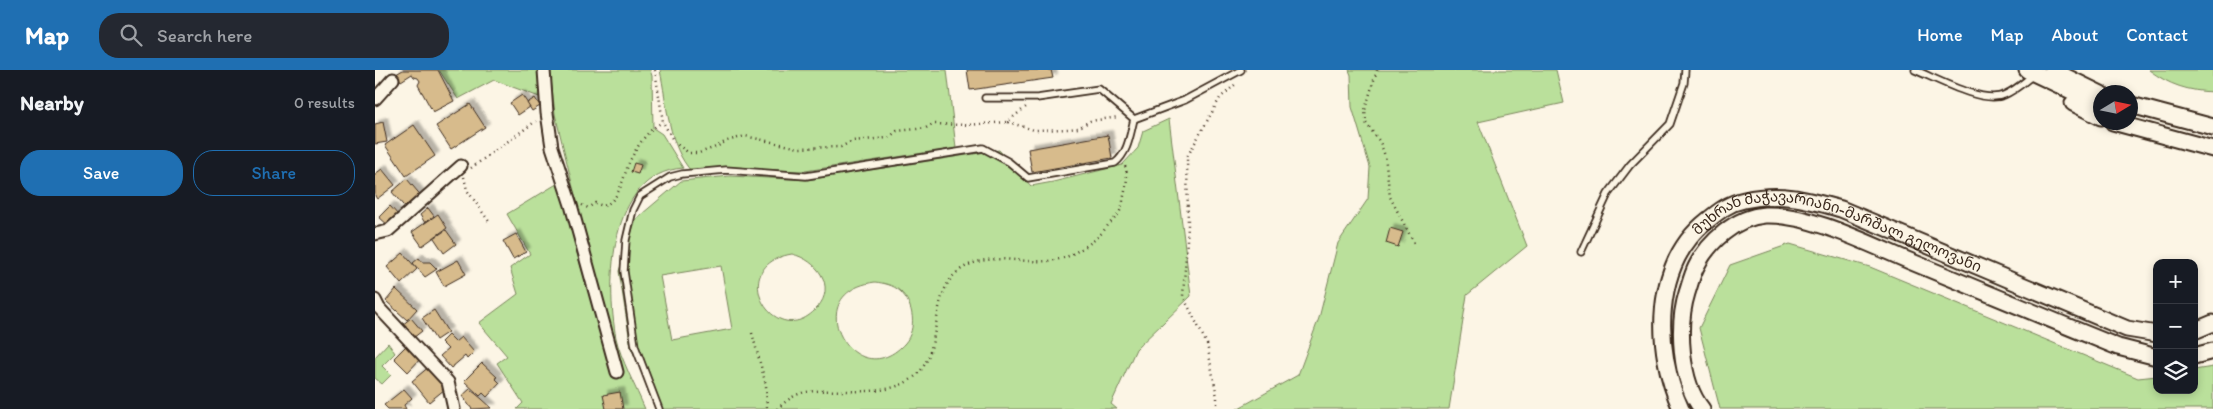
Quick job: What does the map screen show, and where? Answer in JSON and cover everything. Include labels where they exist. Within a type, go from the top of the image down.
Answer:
[{"type":"main road","points":[[2052,70],[2093,90]]},
{"type":"main road","points":[[2030,72],[2093,101]]},
{"type":"main road","points":[[2030,72],[2061,95],[2093,113]]},
{"type":"main road","points":[[2138,107],[2213,127]]},
{"type":"main road","points":[[2138,119],[2213,137]]},
{"type":"main road","points":[[2138,129],[2213,149]]},
{"type":"main road","name":"მუხრან მაჭავარიანი-მარშალ გელოვანი","points":[[1681,409],[1672,385],[1665,345],[1663,303],[1669,276],[1682,248],[1702,224],[1726,206],[1742,200],[1791,196],[1841,209],[2127,329],[2153,333]]},
{"type":"main road","name":"მუხრან მაჭავარიანი-მარშალ გელოვანი","points":[[1702,409],[1687,377],[1682,350],[1683,306],[1696,267],[1713,242],[1733,225],[1764,215],[1793,216],[1840,233],[2117,347],[2153,356]]},
{"type":"main road","points":[[2198,330],[2213,324]]},
{"type":"main road","points":[[2198,355],[2213,351]]},
{"type":"street","points":[[544,70],[547,113],[553,147],[617,372]]},
{"type":"street","points":[[375,99],[393,79]]},
{"type":"street","points":[[375,234],[388,231],[449,179],[461,166]]},
{"type":"street","points":[[375,300],[379,308],[448,382],[454,409]]},
{"type":"lane","points":[[1134,119],[1185,100],[1241,70]]},
{"type":"lane","points":[[1581,252],[1608,194],[1630,166],[1670,124],[1684,83],[1685,70]]},
{"type":"lane","points":[[1915,70],[1984,97],[2003,96],[2019,87],[2030,72]]},
{"type":"lane","points":[[985,98],[1037,98],[1099,89],[1134,119]]},
{"type":"lane","points":[[659,409],[635,346],[624,270],[626,240],[633,210],[640,196],[670,177],[726,170],[806,176],[983,148],[1009,162],[1028,178],[1115,163],[1121,159],[1134,119]]},
{"type":"path","points":[[655,70],[663,122],[674,142],[689,153],[699,153],[727,141],[745,136],[799,148],[841,147],[852,141],[888,138],[897,131],[926,128],[933,124],[967,125],[1007,122],[1034,130],[1069,129],[1078,128],[1090,121],[1128,115]]},
{"type":"path","points":[[1377,70],[1365,110],[1366,123],[1380,142],[1385,156],[1390,197],[1414,243]]},
{"type":"path","points":[[1217,409],[1217,397],[1207,344],[1183,296],[1188,227],[1187,157],[1220,98],[1239,81]]},
{"type":"path","points":[[1007,122],[1037,98]]},
{"type":"path","points":[[461,166],[469,170],[547,113]]},
{"type":"path","points":[[571,205],[580,204],[588,208],[595,202],[603,206],[615,198],[631,157],[646,136],[663,122]]},
{"type":"path","points":[[777,409],[787,400],[805,392],[873,391],[909,381],[922,370],[929,353],[944,287],[952,277],[969,265],[989,258],[1057,260],[1068,257],[1091,243],[1120,213],[1127,178],[1127,169],[1121,159]]},
{"type":"path","points":[[461,166],[467,190],[490,223]]},
{"type":"path","points":[[752,333],[766,385],[767,409]]},
{"type":"green space","points":[[439,70],[541,70],[542,98],[494,80],[458,99]]},
{"type":"green space","points":[[550,70],[650,70],[652,76],[653,128],[662,134],[683,168],[658,175],[639,189],[626,210],[618,235],[613,262],[613,315],[616,338],[645,409],[517,409],[523,403],[497,363],[507,356],[479,323],[518,294],[510,268],[530,254],[507,214],[560,182],[577,253],[612,373],[596,281],[555,114]]},
{"type":"green space","points":[[660,70],[947,70],[956,148],[805,171],[723,168],[692,172],[684,162],[673,137]]},
{"type":"green space","points":[[1349,70],[1556,70],[1564,103],[1478,122],[1527,246],[1467,295],[1449,409],[1237,409],[1298,375],[1319,318],[1338,243],[1368,199],[1370,167],[1352,107],[1351,75]]},
{"type":"green space","points":[[2149,70],[2213,70],[2213,92],[2179,86],[2164,80]]},
{"type":"green space","points":[[1169,119],[1191,296],[1136,349],[1111,404],[1117,409],[659,409],[631,348],[619,271],[636,219],[681,181],[730,176],[807,180],[999,150],[1031,186],[1122,165],[1138,148],[1143,131]],"holes":[[[792,254],[801,257],[816,268],[821,275],[825,291],[823,300],[817,308],[801,320],[786,321],[772,314],[763,303],[759,288],[761,274],[772,261]],[[721,266],[732,329],[672,340],[660,276]],[[875,282],[894,287],[900,291],[905,296],[911,309],[912,317],[911,331],[905,343],[886,357],[868,358],[853,351],[842,337],[836,321],[839,304],[851,290]]]},
{"type":"green space","points":[[1790,244],[1870,267],[2138,378],[2153,376],[2153,394],[2198,394],[2198,369],[2213,367],[2213,409],[1720,409],[1699,328],[1730,265]]},
{"type":"green space","points":[[388,343],[395,353],[382,366],[391,375],[382,384],[375,378],[375,357]]},
{"type":"building","points":[[403,70],[438,70],[454,101],[433,112],[418,85],[420,81],[418,78],[412,74],[401,81],[396,74]]},
{"type":"building","points":[[967,70],[1051,70],[1053,78],[970,90]]},
{"type":"building","points":[[522,95],[530,107],[518,115],[510,103]]},
{"type":"building","points":[[535,98],[540,106],[532,111],[527,103]]},
{"type":"building","points":[[470,104],[485,127],[451,149],[436,126]]},
{"type":"building","points":[[383,122],[387,142],[375,144],[375,124]]},
{"type":"building","points":[[414,125],[435,156],[406,176],[385,145]]},
{"type":"building","points":[[1108,135],[1112,158],[1032,172],[1028,149]]},
{"type":"building","points":[[634,163],[641,165],[638,174],[631,172]]},
{"type":"building","points":[[382,169],[395,185],[377,199],[375,196],[375,174]]},
{"type":"building","points":[[407,179],[423,198],[408,211],[392,192]]},
{"type":"building","points":[[390,206],[399,216],[389,226],[379,217]]},
{"type":"building","points":[[428,208],[434,216],[425,223],[420,215]]},
{"type":"building","points":[[438,214],[447,228],[422,246],[412,232]]},
{"type":"building","points":[[1390,228],[1403,232],[1398,247],[1386,243]]},
{"type":"building","points":[[446,230],[456,244],[444,253],[434,238]]},
{"type":"building","points":[[516,234],[526,252],[513,259],[503,241]]},
{"type":"building","points":[[403,253],[417,269],[401,284],[387,267]]},
{"type":"building","points":[[419,258],[422,262],[430,262],[437,269],[425,277],[413,263]]},
{"type":"building","points":[[458,260],[466,274],[444,286],[436,272]]},
{"type":"building","points":[[396,289],[417,309],[407,320],[386,301]]},
{"type":"building","points":[[434,310],[448,332],[436,340],[422,318]]},
{"type":"building","points":[[411,318],[422,331],[413,338],[402,325]]},
{"type":"building","points":[[448,335],[455,342],[461,337],[474,352],[467,359],[465,356],[451,368],[440,356],[448,349],[441,342]]},
{"type":"building","points":[[408,344],[422,357],[408,372],[394,358]]},
{"type":"building","points":[[482,363],[497,377],[495,378],[500,383],[487,397],[483,393],[480,396],[464,381]]},
{"type":"building","points":[[430,366],[440,378],[445,389],[429,402],[412,381]]},
{"type":"building","points":[[404,389],[412,398],[404,405],[406,409],[388,409],[384,405]]},
{"type":"building","points":[[470,389],[492,408],[472,409],[462,396]]},
{"type":"building","points":[[620,392],[623,409],[606,409],[603,395]]}]
